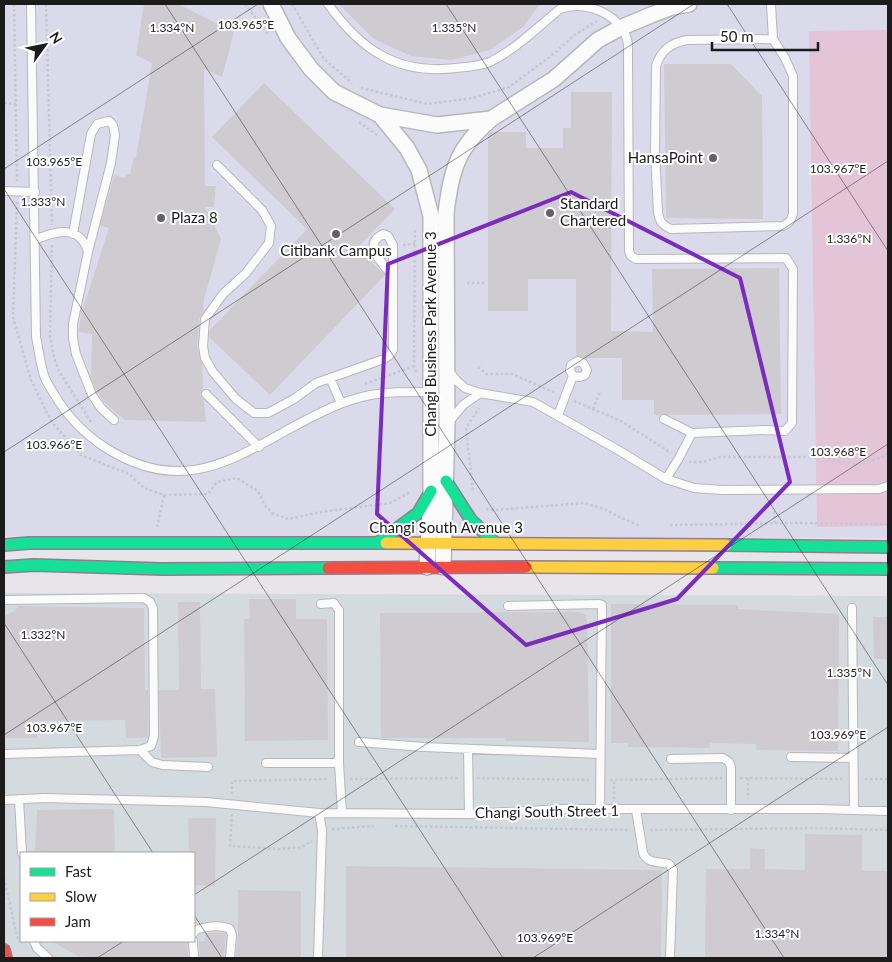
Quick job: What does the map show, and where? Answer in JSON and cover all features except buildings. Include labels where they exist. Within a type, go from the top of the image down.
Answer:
[{"type":"street","points":[[270,5],[288,38],[311,70],[334,92],[380,115],[437,125],[491,119],[554,79],[598,40],[620,28],[672,7],[689,4]]},
{"type":"street","name":"Changi Business Park Avenue 3","points":[[380,115],[406,148],[419,170],[431,216],[423,392],[431,491],[427,567]]},
{"type":"street","name":"Changi Business Park Avenue 3","points":[[443,567],[447,424],[446,213],[449,186],[457,162],[468,142],[491,119]]},
{"type":"street","points":[[446,481],[471,520],[495,543]]},
{"type":"street","points":[[379,542],[418,513],[431,491]]},
{"type":"street","name":"Changi South Avenue 3","points":[[4,545],[29,543],[304,544],[444,542],[888,547]]},
{"type":"street","points":[[4,567],[34,565],[162,569],[443,567],[888,569]]},
{"type":"street","points":[[4,950],[6,958]]},
{"type":"lane","points":[[31,4],[36,337],[45,378],[64,410],[86,434],[117,455],[143,467],[173,472],[203,469],[259,447],[341,403],[375,393],[423,392]]},
{"type":"lane","points":[[328,4],[353,35],[377,54],[412,68],[442,70],[474,66],[488,62],[508,52],[560,9],[568,6],[592,6],[608,15],[620,28],[627,39],[628,51],[629,251],[631,256],[636,259],[786,258],[793,268],[792,423],[785,431],[692,433],[664,419]]},
{"type":"lane","points":[[771,4],[773,39],[785,58],[793,76],[792,220],[782,226],[671,230],[660,221],[658,212],[655,150],[656,66],[659,57],[664,50],[677,42],[687,40],[773,39]]},
{"type":"lane","points":[[73,234],[91,134],[97,124],[109,121],[115,131],[111,163],[88,252],[73,324],[73,338],[76,354],[92,395],[101,408],[114,420]]},
{"type":"lane","points":[[217,165],[262,210],[271,226],[269,243],[246,273],[223,294],[205,319],[203,335],[205,358],[213,372],[236,398],[254,412],[268,413],[294,399],[316,383],[384,360],[390,355],[393,350],[393,276],[393,245],[388,236],[382,234],[373,242],[372,248],[393,276]]},
{"type":"lane","points":[[4,191],[35,192]]},
{"type":"lane","points":[[35,240],[52,232],[73,234],[83,240],[88,252]]},
{"type":"lane","points":[[447,369],[456,381],[465,388],[480,393],[533,402],[666,479],[694,488],[722,490],[879,488],[888,486]]},
{"type":"lane","points":[[558,415],[573,376]]},
{"type":"lane","points":[[330,378],[341,403]]},
{"type":"lane","points":[[447,424],[463,405],[480,393]]},
{"type":"lane","points":[[206,394],[259,447]]},
{"type":"lane","points":[[666,479],[692,433]]},
{"type":"lane","points":[[4,600],[144,598],[150,602],[153,608],[154,736],[151,746],[140,750],[4,754]]},
{"type":"lane","points":[[321,604],[334,603],[340,610],[339,764],[342,813]]},
{"type":"lane","points":[[508,606],[602,605],[600,810]]},
{"type":"lane","points":[[852,608],[854,810]]},
{"type":"lane","points":[[359,742],[424,747],[600,754]]},
{"type":"lane","points":[[468,749],[469,814]]},
{"type":"lane","points":[[140,750],[152,762],[162,765],[208,767]]},
{"type":"lane","points":[[791,756],[853,758]]},
{"type":"lane","points":[[671,759],[724,758],[729,762],[731,767],[731,810]]},
{"type":"lane","points":[[266,763],[339,764]]},
{"type":"lane","points":[[19,799],[22,852]]},
{"type":"lane","name":"Changi South Street 1","points":[[4,800],[206,802],[319,813],[469,814],[528,810],[888,811]]},
{"type":"lane","points":[[636,810],[645,858],[652,862],[669,864],[674,870],[670,958]]},
{"type":"lane","points":[[318,958],[322,830],[319,813]]},
{"type":"lane","points":[[195,930],[224,926],[230,929],[232,935],[230,958]]},
{"type":"lane","points":[[35,942],[48,958]]},
{"type":"lane","points":[[193,942],[194,958]]},
{"type":"path","points":[[14,4],[18,192],[13,317],[31,380],[51,422],[81,455],[129,474],[144,488],[164,495],[208,494],[217,482],[237,478],[258,491],[264,504],[272,514],[288,519],[321,512],[390,503],[412,491]]},
{"type":"path","points":[[46,4],[52,232],[50,337],[54,358],[59,371],[95,429]]},
{"type":"path","points":[[244,4],[273,40]]},
{"type":"path","points":[[292,4],[324,59],[356,87],[428,104],[473,98],[509,87],[555,53],[573,36],[608,15]]},
{"type":"path","points":[[4,103],[16,104]]},
{"type":"path","points":[[358,121],[382,140]]},
{"type":"path","points":[[415,226],[414,366],[423,392]]},
{"type":"path","points":[[402,245],[415,244]]},
{"type":"path","points":[[466,283],[485,283]]},
{"type":"path","points":[[363,385],[414,366]]},
{"type":"path","points":[[592,409],[600,392]]},
{"type":"path","points":[[477,496],[473,490],[466,428],[478,408]]},
{"type":"path","points":[[157,527],[164,495]]},
{"type":"path","points":[[484,508],[494,510],[584,503],[604,509],[642,527]]},
{"type":"path","points":[[774,511],[775,523]]},
{"type":"path","points":[[669,526],[775,523],[888,524]]},
{"type":"path","points":[[383,826],[322,830],[313,840],[302,847],[280,849],[230,846],[232,782],[468,777],[600,780],[731,777],[888,779]]},
{"type":"path","points":[[748,778],[748,810]]},
{"type":"path","points":[[614,780],[614,810]]},
{"type":"path","points":[[392,826],[640,830],[815,828],[888,830]]},
{"type":"path","points":[[4,878],[18,940]]},
{"type":"highlighted area","points":[[571,192],[740,278],[790,482],[677,599],[526,645],[377,514],[388,264]]},
{"type":"shaded area","points":[[4,4],[888,4],[888,538],[4,536]]},
{"type":"shaded area","points":[[888,30],[888,526],[817,527],[809,31]]},
{"type":"shaded area","points":[[4,593],[888,596],[888,958],[4,958]]},
{"type":"traffic: fast","points":[[446,481],[471,520],[495,543]]},
{"type":"traffic: fast","points":[[379,542],[418,513],[431,491]]},
{"type":"traffic: fast","points":[[4,545],[29,543],[386,543]]},
{"type":"traffic: fast","points":[[726,545],[888,547]]},
{"type":"traffic: fast","points":[[4,567],[34,565],[162,569],[328,568]]},
{"type":"traffic: fast","points":[[713,568],[888,569]]},
{"type":"traffic: slow","points":[[386,543],[726,545]]},
{"type":"traffic: slow","points":[[526,567],[713,568]]},
{"type":"traffic: jam","points":[[328,568],[526,567]]},
{"type":"traffic: jam","points":[[4,950],[6,958]]},
{"type":"place","name":"HansaPoint","points":[[713,158]]},
{"type":"place","name":"Standard Chartered","points":[[550,213]]},
{"type":"place","name":"Plaza 8","points":[[161,218]]},
{"type":"place","name":"Citibank Campus","points":[[336,234]]}]
